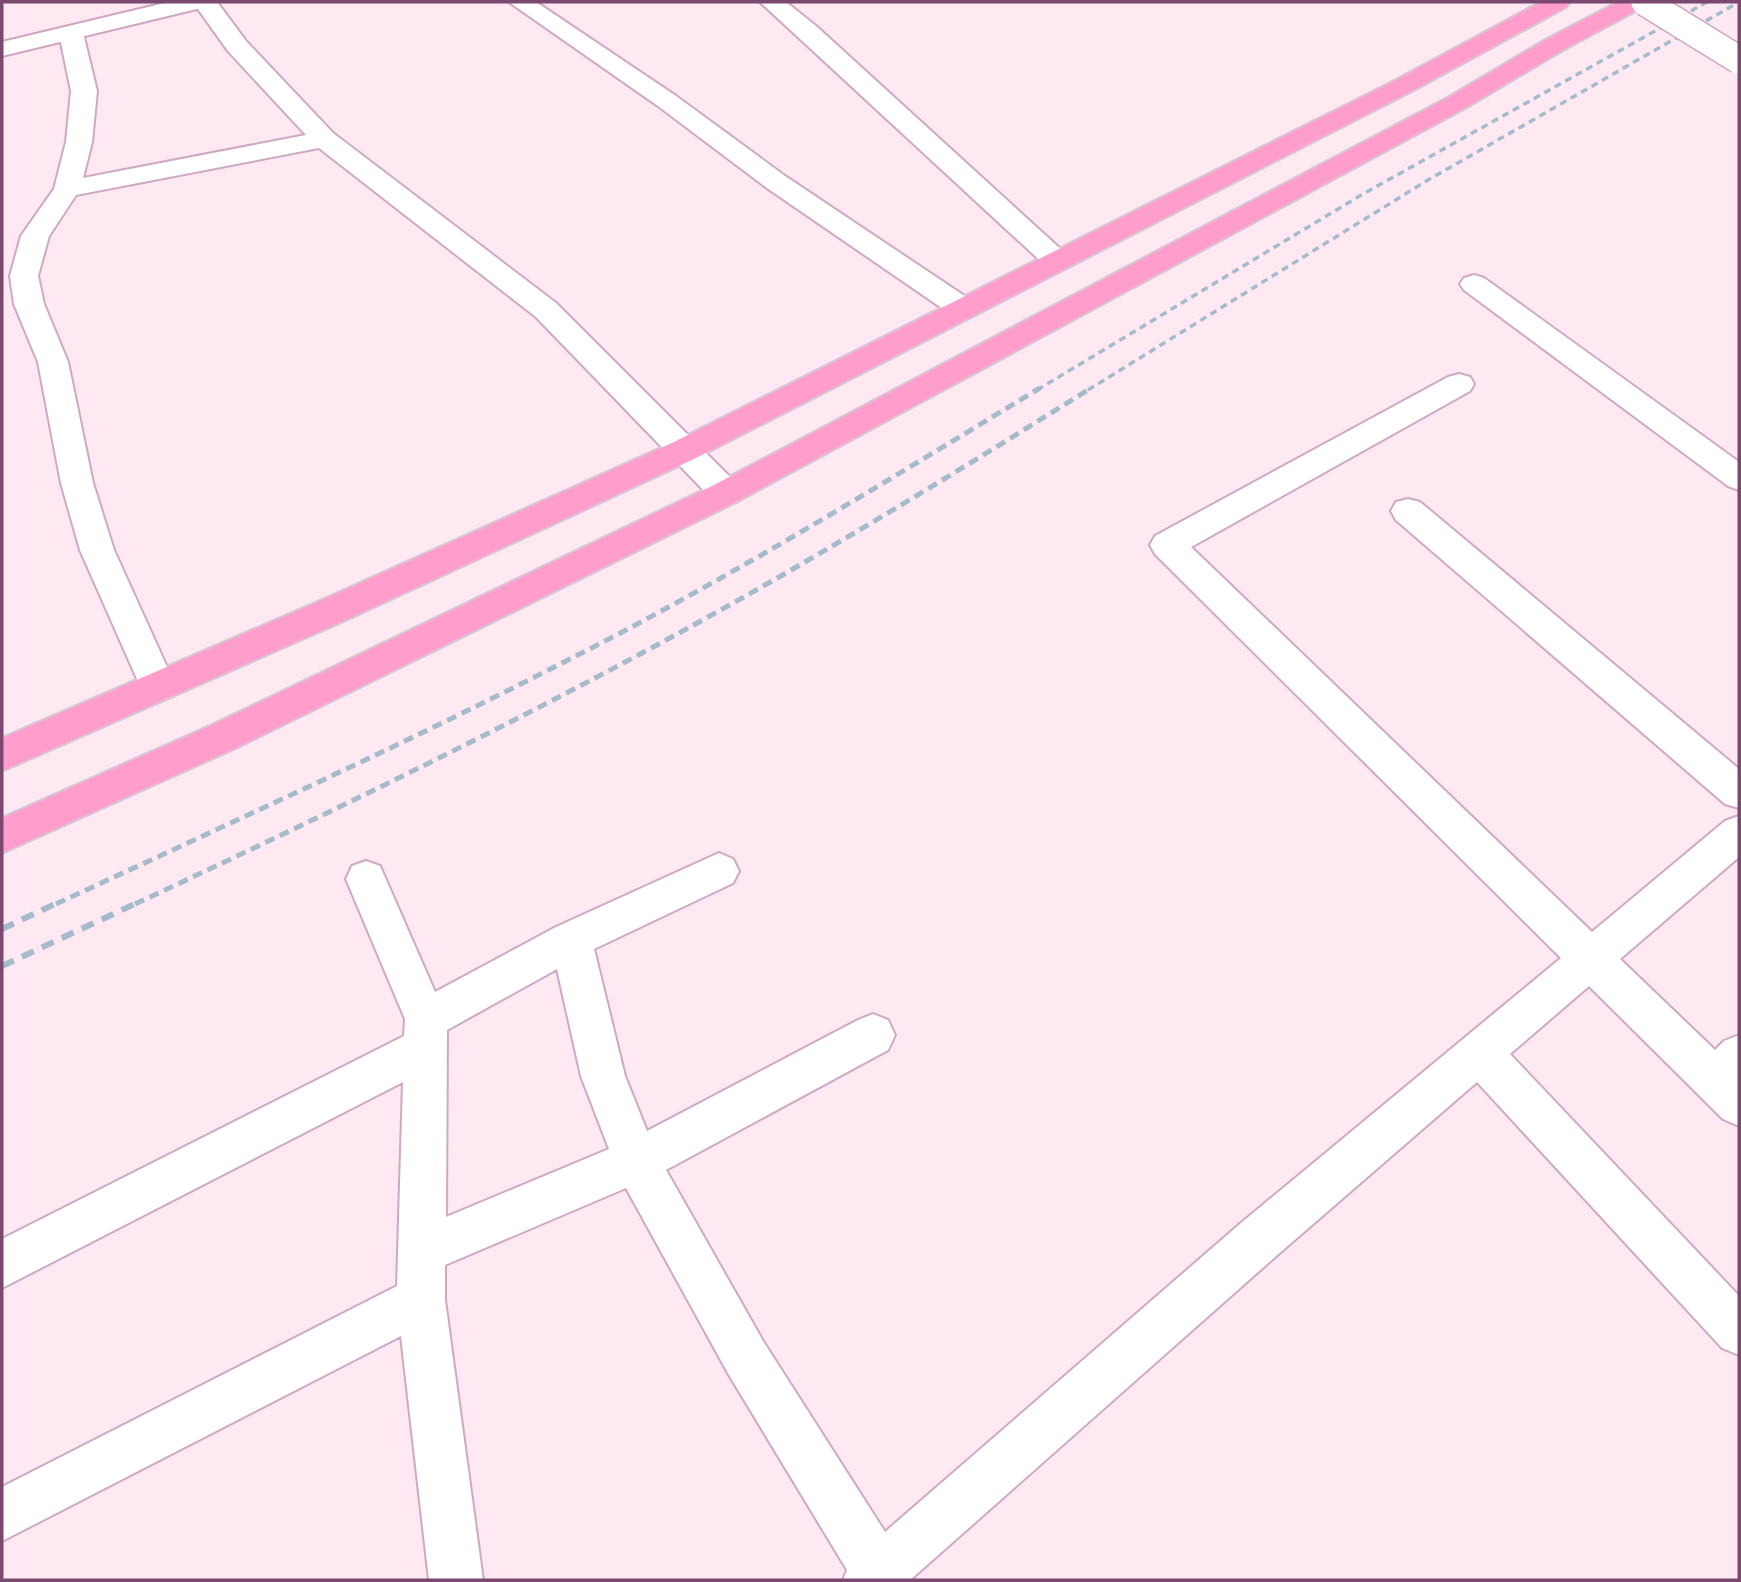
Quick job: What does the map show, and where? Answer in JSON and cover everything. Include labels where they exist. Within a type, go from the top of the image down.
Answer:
[{"type":"main road","points":[[2,755],[334,610],[683,451],[1405,85],[1558,2]]},
{"type":"main road","points":[[2,836],[225,736],[726,493],[1458,102],[1554,45],[1635,2]]},
{"type":"street","points":[[2,49],[197,2]]},
{"type":"street","points":[[205,2],[237,46],[324,139],[547,310],[726,493]]},
{"type":"street","points":[[521,2],[667,100],[776,182],[962,308]]},
{"type":"street","points":[[772,2],[808,31],[1056,260]]},
{"type":"street","points":[[1645,2],[1739,60]]},
{"type":"street","points":[[71,33],[84,91],[79,142],[67,189],[35,236],[24,276],[29,304],[53,362],[76,483],[97,550],[158,687]]},
{"type":"street","points":[[67,189],[324,139]]},
{"type":"street","points":[[1474,284],[1739,478]]},
{"type":"street","points":[[1459,384],[1167,545],[1592,960],[1732,1080]]},
{"type":"street","points":[[1408,511],[1739,792]]},
{"type":"street","points":[[571,940],[603,1076],[636,1161],[746,1358],[875,1576],[1258,1240],[1739,834]]},
{"type":"street","points":[[2,1264],[426,1034],[571,940],[719,871]]},
{"type":"street","points":[[366,879],[426,1034],[421,1300],[456,1580]]},
{"type":"street","points":[[422,1251],[636,1161],[873,1035]]},
{"type":"street","points":[[1480,1054],[1739,1331]]},
{"type":"street","points":[[2,1515],[421,1300]]},
{"type":"railway","points":[[1037,390],[1363,194],[1707,2]]},
{"type":"railway","points":[[1088,390],[1428,180],[1739,2]]},
{"type":"railway","points":[[56,904],[378,754],[630,628],[808,528],[1040,388]]},
{"type":"railway","points":[[135,904],[403,776],[668,639],[881,517],[1091,388]]},
{"type":"railway","points":[[2,929],[59,902]]},
{"type":"railway","points":[[2,966],[139,902]]}]
